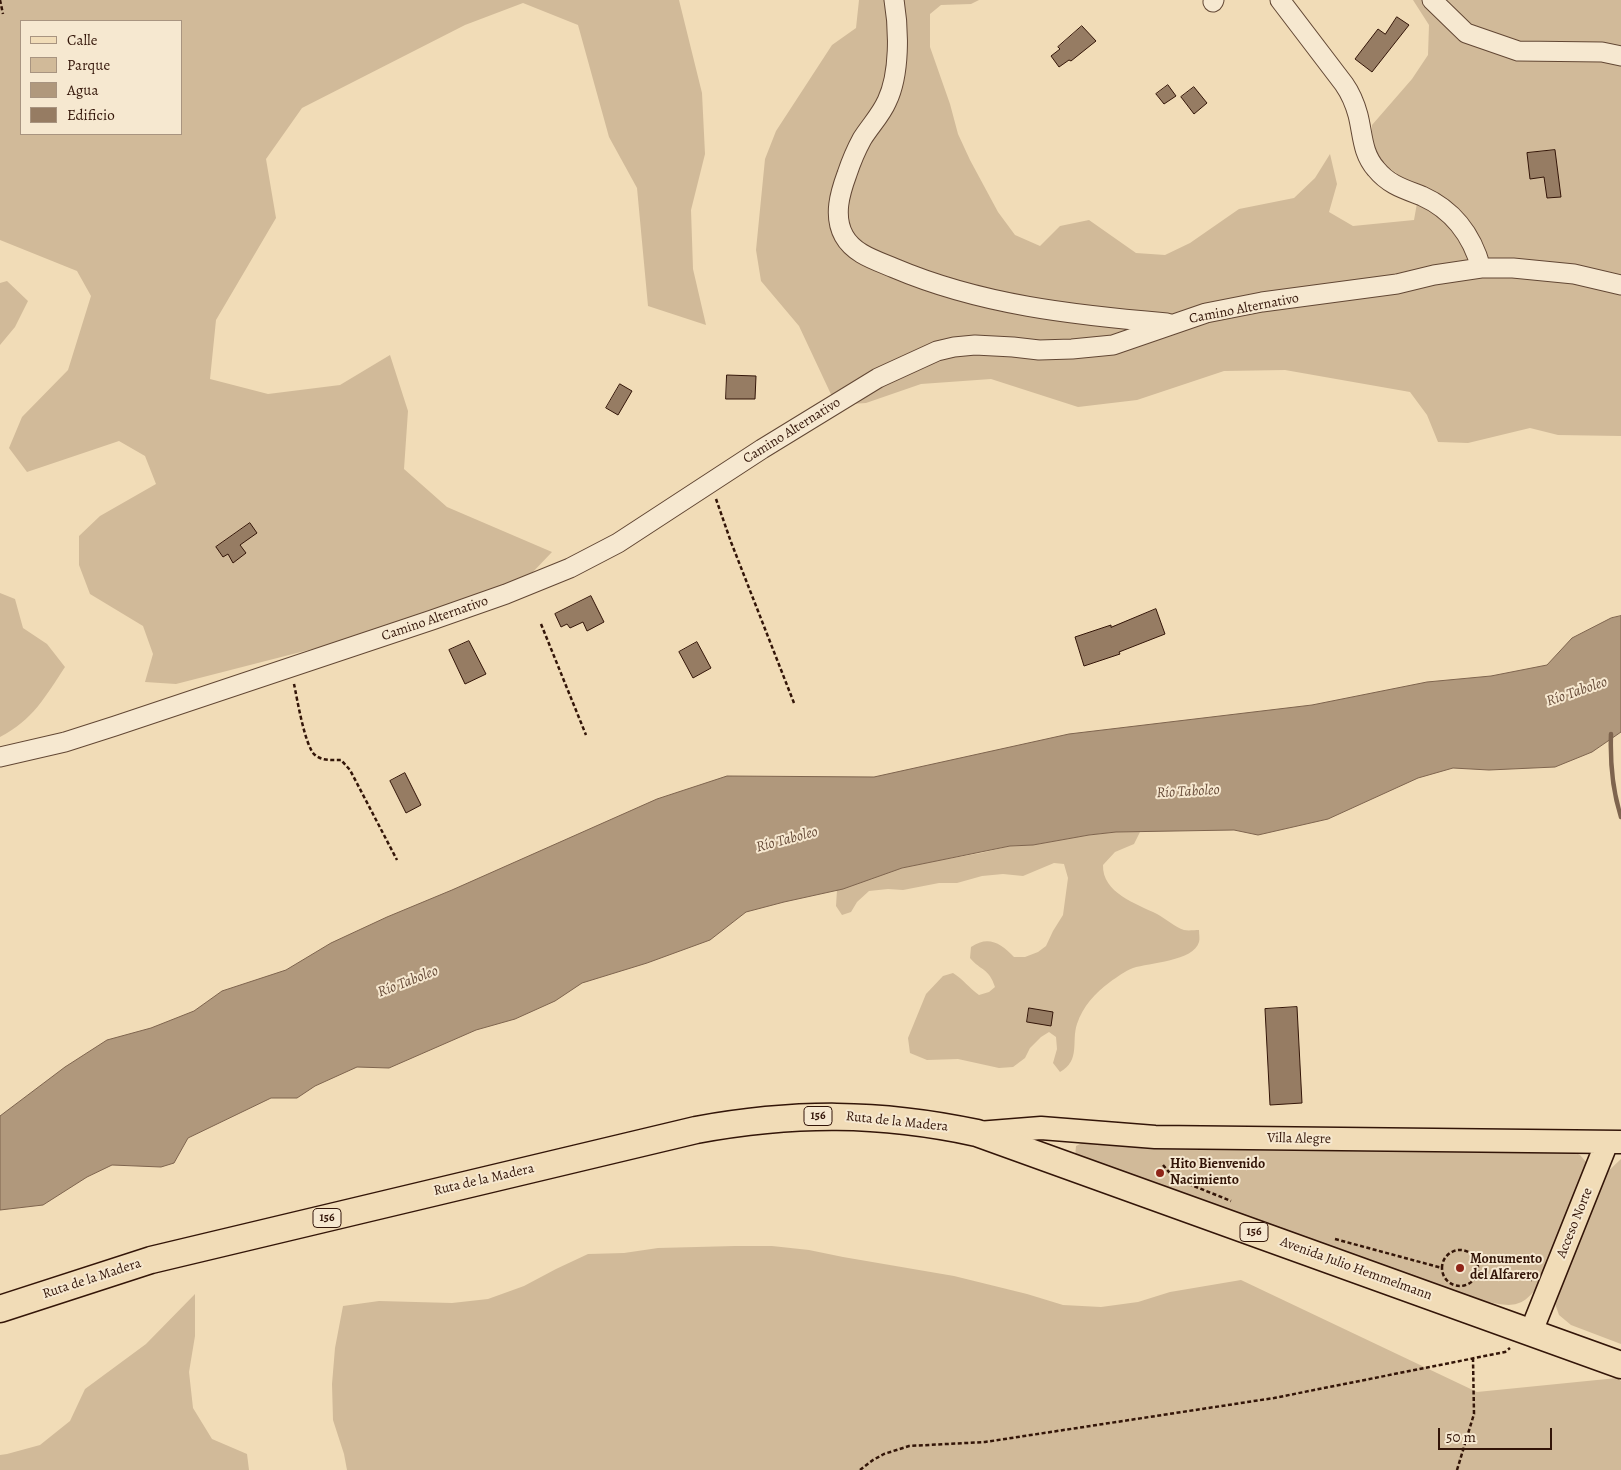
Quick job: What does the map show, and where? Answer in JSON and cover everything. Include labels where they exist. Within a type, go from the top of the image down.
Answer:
[{"type":"highway","name":"Ruta de la Madera","points":[[0,1309],[151,1260],[715,1126],[772,1118],[849,1116],[914,1121],[978,1133]]},
{"type":"highway","name":"Avenida Julio Hemmelmann","points":[[978,1133],[1621,1365]]},
{"type":"main road","name":"Villa Alegre","points":[[978,1133],[1041,1128],[1156,1137],[1614,1142]]},
{"type":"main road","name":"Acceso Norte","points":[[1531,1332],[1550,1284],[1614,1142]]},
{"type":"street","points":[[894,0],[896,48],[892,89],[881,112],[862,139],[853,157],[838,205],[839,225],[848,243],[862,254],[887,266],[971,295],[1046,310],[1174,324]]},
{"type":"street","points":[[1280,0],[1352,96],[1359,118],[1364,150],[1375,168],[1394,185],[1432,201],[1454,218],[1471,240],[1481,268]]},
{"type":"street","points":[[1432,0],[1466,33],[1518,51],[1602,52],[1621,56]]},
{"type":"street","name":"Camino Alternativo","points":[[0,757],[73,739],[291,668],[506,594],[570,568],[618,543],[762,449],[878,378],[937,351],[975,345],[1039,350],[1113,345],[1206,313],[1262,302],[1397,284],[1434,275],[1481,268],[1513,268],[1574,274],[1621,285]]},
{"type":"path","points":[[0,0],[3,14]]},
{"type":"path","points":[[709,484],[720,508],[731,542],[794,703]]},
{"type":"path","points":[[541,624],[586,734]]},
{"type":"path","points":[[291,668],[300,712],[312,752],[320,758],[341,760],[350,770],[397,860]]},
{"type":"path","points":[[1163,1165],[1174,1178],[1236,1203]]},
{"type":"path","points":[[1334,1238],[1442,1268]]},
{"type":"path","points":[[1460,1250],[1466,1251],[1475,1257],[1478,1262],[1478,1271],[1475,1280],[1470,1284],[1458,1286],[1447,1280],[1442,1268],[1445,1258],[1450,1253],[1460,1250]]},
{"type":"path","points":[[1478,1271],[1550,1284]]},
{"type":"path","points":[[860,1470],[884,1454],[909,1446],[985,1442],[1254,1401],[1473,1359],[1505,1352],[1531,1332]]},
{"type":"path","points":[[1457,1470],[1474,1414],[1473,1359]]},
{"type":"green space","points":[[0,0],[679,0],[702,93],[705,154],[691,210],[693,269],[706,325],[648,306],[637,188],[609,137],[578,25],[523,3],[465,25],[302,108],[266,159],[276,218],[216,320],[210,379],[268,394],[340,385],[390,355],[408,411],[404,469],[447,507],[552,552],[531,574],[416,619],[328,645],[176,684],[145,682],[153,654],[143,626],[90,594],[79,565],[79,536],[100,516],[156,484],[145,456],[119,441],[27,472],[9,448],[22,417],[68,370],[91,296],[77,271],[0,240]]},
{"type":"green space","points":[[859,0],[979,0],[971,4],[941,5],[930,14],[930,47],[950,104],[958,134],[998,212],[1015,235],[1040,246],[1060,226],[1089,220],[1136,253],[1165,255],[1190,243],[1239,209],[1294,198],[1315,178],[1330,154],[1337,184],[1329,212],[1353,226],[1414,220],[1419,192],[1370,155],[1372,125],[1412,79],[1428,55],[1429,25],[1413,0],[1621,0],[1621,436],[1558,435],[1530,428],[1468,443],[1438,442],[1427,415],[1410,392],[1285,370],[1224,371],[1137,400],[1078,407],[991,379],[921,384],[866,403],[836,405],[799,326],[761,281],[756,250],[765,159],[776,131],[832,45],[856,28]]},
{"type":"green space","points":[[7,281],[28,301],[15,327],[0,345],[0,283]]},
{"type":"green space","points":[[0,593],[15,599],[23,628],[47,644],[65,667],[30,715],[0,737]]},
{"type":"green space","points":[[1116,832],[1140,832],[1134,844],[1115,852],[1103,865],[1104,875],[1108,883],[1122,896],[1157,914],[1177,927],[1186,930],[1199,930],[1199,941],[1195,948],[1180,957],[1130,969],[1099,991],[1090,1000],[1080,1017],[1075,1031],[1071,1062],[1060,1072],[1053,1063],[1057,1049],[1056,1037],[1049,1032],[1041,1037],[1030,1048],[1025,1058],[1013,1067],[999,1068],[958,1059],[927,1060],[910,1053],[908,1038],[926,994],[943,976],[953,973],[979,995],[989,992],[995,987],[990,976],[970,958],[971,947],[977,943],[989,941],[1004,948],[1014,957],[1025,957],[1038,952],[1046,946],[1063,915],[1068,878],[1064,864],[1054,863],[1023,876],[1003,874],[982,876],[957,883],[939,883],[903,890],[869,891],[857,902],[851,912],[842,915],[836,906],[837,890],[902,868],[1010,846],[1033,845]]},
{"type":"green space","points":[[1084,1142],[1572,1151],[1580,1155],[1587,1163],[1542,1280],[1524,1301],[1518,1304],[1503,1305],[1484,1301],[1084,1163],[1075,1157],[1076,1146]]},
{"type":"green space","points":[[1621,1159],[1621,1344],[1571,1325],[1559,1315],[1553,1298],[1602,1177]]},
{"type":"green space","points":[[772,1246],[809,1250],[954,1276],[1063,1305],[1101,1307],[1138,1302],[1170,1292],[1241,1280],[1477,1392],[1617,1378],[1621,1381],[1621,1470],[347,1470],[333,1420],[332,1384],[335,1348],[343,1306],[379,1301],[452,1303],[488,1299],[524,1286],[588,1254],[624,1253],[658,1248]]},
{"type":"green space","points":[[195,1294],[195,1336],[189,1372],[193,1408],[212,1439],[247,1454],[249,1470],[0,1470],[0,1455],[40,1445],[70,1421],[85,1389],[146,1344]]},
{"type":"water","name":"Río Taboleo","points":[[1621,616],[1621,732],[1592,752],[1555,767],[1489,770],[1453,768],[1418,778],[1328,819],[1258,835],[1234,830],[1116,832],[1033,845],[1010,846],[902,868],[843,889],[746,912],[710,940],[647,963],[582,983],[555,1001],[515,1019],[476,1030],[389,1068],[357,1067],[315,1086],[297,1098],[271,1098],[188,1138],[174,1163],[161,1167],[112,1165],[87,1177],[43,1205],[0,1210],[0,1116],[65,1067],[107,1040],[151,1028],[194,1011],[222,991],[286,970],[331,943],[387,917],[657,799],[727,776],[874,777],[1069,734],[1312,705],[1427,682],[1491,676],[1547,665],[1572,638],[1611,618]]},
{"type":"building","points":[[1397,17],[1409,25],[1372,72],[1355,59],[1378,29],[1385,34]]},
{"type":"building","points":[[1082,26],[1096,41],[1071,61],[1069,60],[1059,67],[1051,56],[1060,49],[1058,47]]},
{"type":"building","points":[[1168,85],[1176,96],[1164,104],[1156,94]]},
{"type":"building","points":[[1194,87],[1207,103],[1194,114],[1181,97]]},
{"type":"building","points":[[1555,150],[1561,197],[1547,198],[1544,177],[1530,179],[1527,153]]},
{"type":"building","points":[[727,375],[756,376],[755,399],[726,399]]},
{"type":"building","points":[[620,384],[632,391],[618,415],[606,408]]},
{"type":"building","points":[[250,523],[257,533],[240,545],[246,553],[233,563],[228,554],[223,557],[216,547]]},
{"type":"building","points":[[591,596],[604,622],[587,631],[583,622],[570,628],[567,624],[561,627],[555,614]]},
{"type":"building","points":[[1156,609],[1165,634],[1119,652],[1120,654],[1084,666],[1075,637],[1111,625],[1111,627]]},
{"type":"building","points":[[469,641],[486,674],[465,684],[449,650]]},
{"type":"building","points":[[697,642],[711,668],[693,678],[679,652]]},
{"type":"building","points":[[405,773],[421,805],[406,813],[390,781]]},
{"type":"building","points":[[1297,1007],[1302,1103],[1270,1105],[1265,1009]]},
{"type":"building","points":[[1029,1008],[1053,1012],[1051,1026],[1027,1022]]},
{"type":"waterway","points":[[1611,734],[1612,776],[1621,817]]},
{"type":"place","name":"Hito Bienvenido Nacimiento","points":[[1160,1173]]},
{"type":"place","name":"Monumento del Alfarero","points":[[1460,1268]]}]
